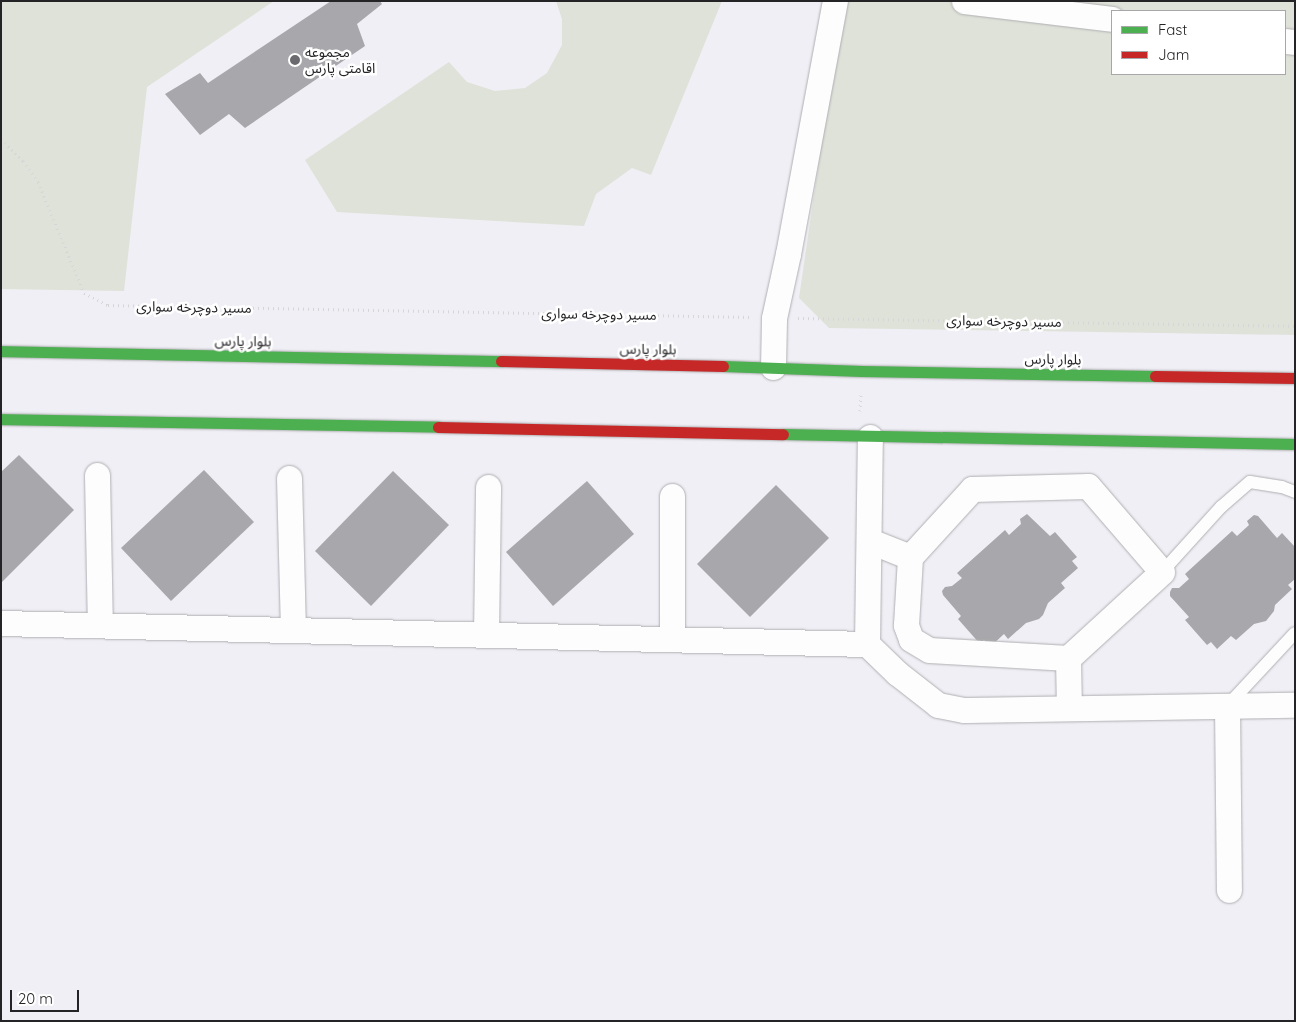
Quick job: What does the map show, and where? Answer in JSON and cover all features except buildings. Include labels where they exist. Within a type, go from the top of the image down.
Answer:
[{"type":"main road","name":"بلوار پارس","points":[[1,351],[773,367],[862,371],[1295,378]]},
{"type":"main road","points":[[1,419],[1295,444]]},
{"type":"street","points":[[773,367],[774,318],[788,254],[835,1]]},
{"type":"street","points":[[964,1],[1038,6],[1111,19]]},
{"type":"street","points":[[864,437],[870,541],[867,644]]},
{"type":"street","points":[[97,475],[100,625]]},
{"type":"street","points":[[290,478],[293,630]]},
{"type":"street","points":[[1088,486],[1162,572],[1068,658],[929,650],[912,639],[906,626],[910,557],[972,489],[1088,486]]},
{"type":"street","points":[[486,635],[488,487]]},
{"type":"street","points":[[672,496],[672,639]]},
{"type":"street","points":[[870,541],[910,557]]},
{"type":"street","points":[[1,623],[867,644],[897,673],[938,706],[964,710],[1295,705]]},
{"type":"street","points":[[1068,658],[1069,708]]},
{"type":"street","points":[[1226,706],[1228,890]]},
{"type":"lane","points":[[1162,572],[1221,507],[1250,482],[1282,487],[1295,492]]},
{"type":"lane","points":[[1226,706],[1295,633]]},
{"type":"path","name":"مسیر دوچرخه سواری","points":[[1,139],[23,161],[38,182],[84,293],[108,305],[1295,326]]},
{"type":"path","points":[[862,371],[864,437]]},
{"type":"shaded area","points":[[1,1],[274,1],[147,87],[124,291],[1,289]]},
{"type":"shaded area","points":[[556,1],[722,1],[651,175],[632,168],[596,194],[584,226],[337,212],[305,160],[449,62],[467,82],[495,91],[525,88],[547,73],[562,45],[562,19]]},
{"type":"shaded area","points":[[842,1],[1295,1],[1295,335],[829,328],[799,298]]},
{"type":"traffic: fast","points":[[1,351],[501,361]]},
{"type":"traffic: fast","points":[[723,366],[862,371],[1155,376]]},
{"type":"traffic: fast","points":[[1,419],[438,427]]},
{"type":"traffic: fast","points":[[783,434],[1295,444]]},
{"type":"traffic: jam","points":[[501,361],[723,366]]},
{"type":"traffic: jam","points":[[1155,376],[1295,378]]},
{"type":"traffic: jam","points":[[438,427],[783,434]]},
{"type":"place","name":"مجموعه اقامتی پارس","points":[[295,60]]}]
